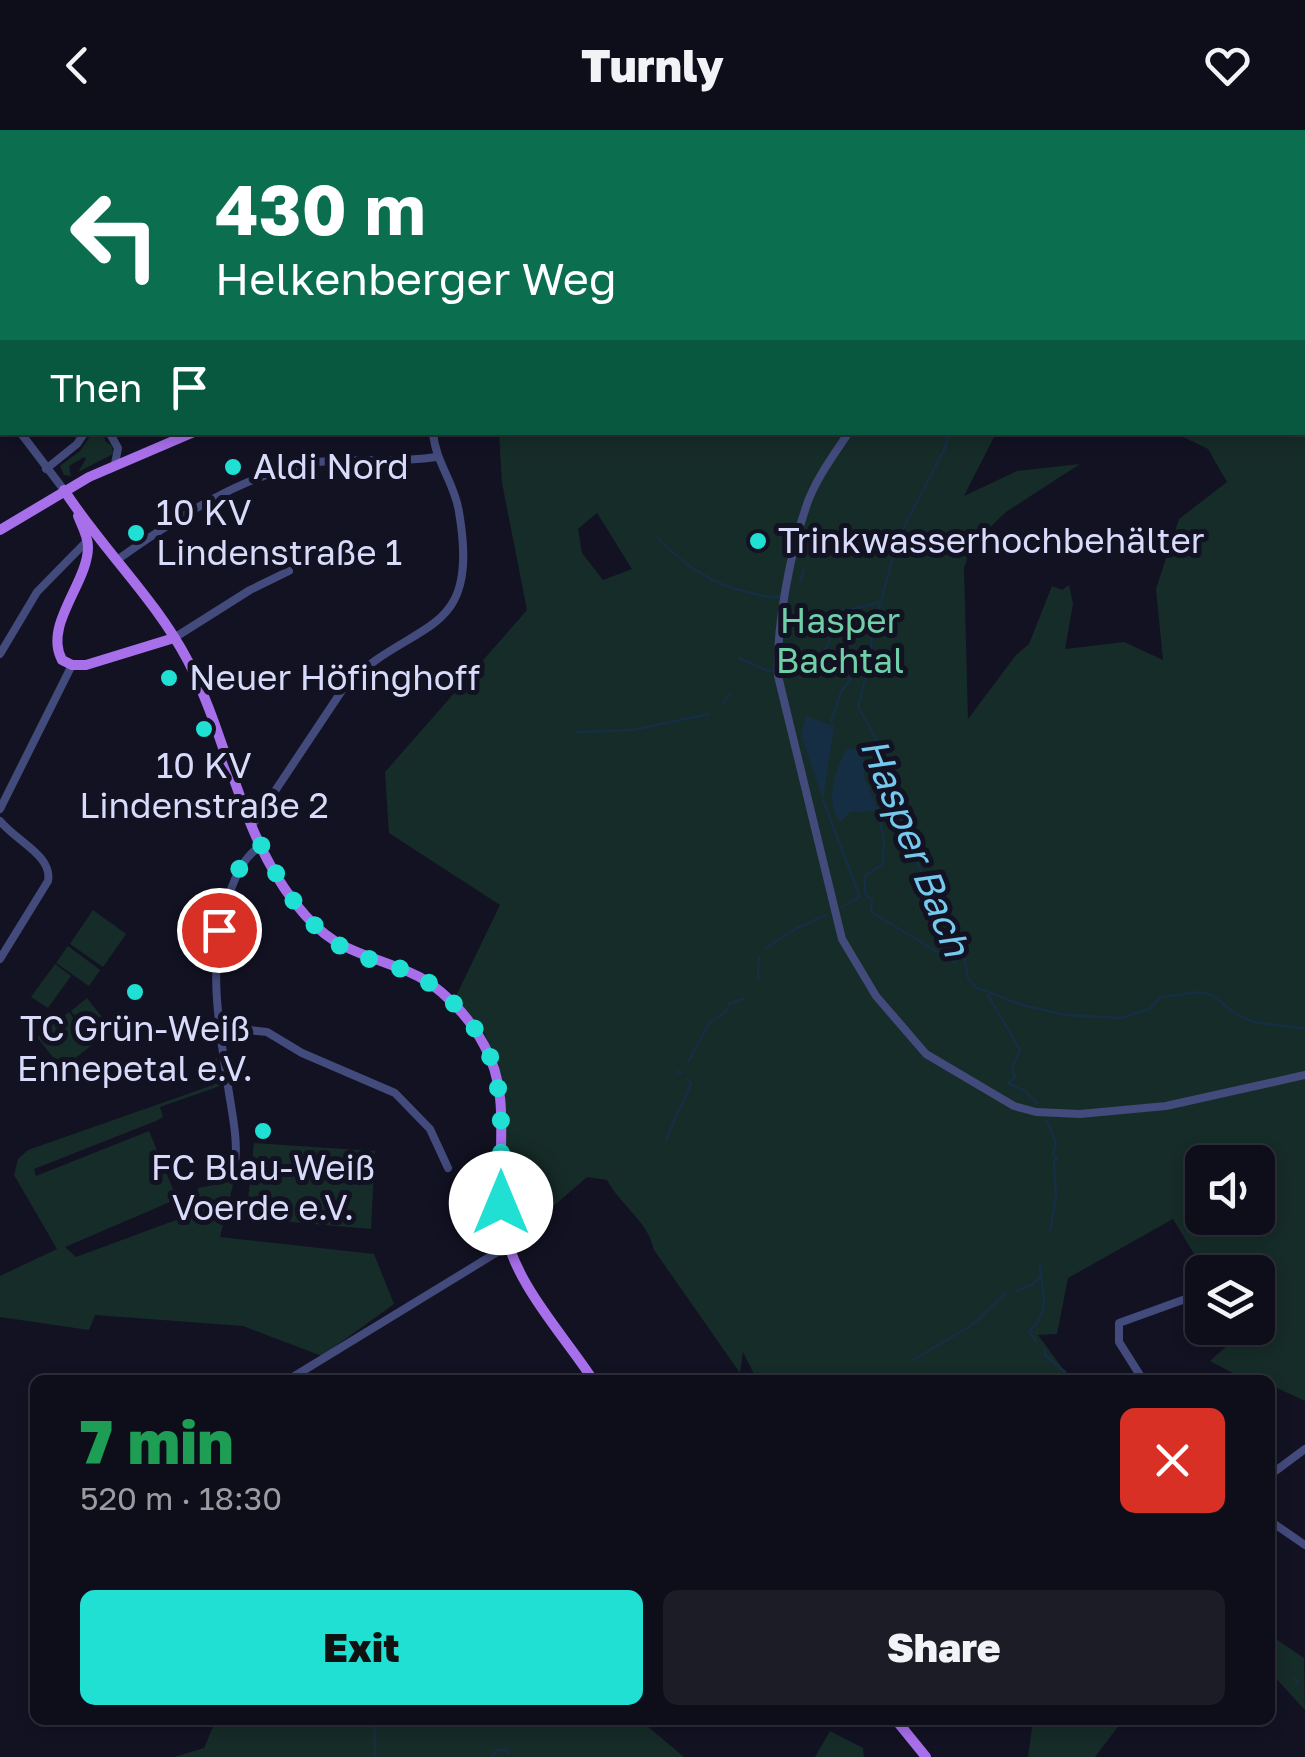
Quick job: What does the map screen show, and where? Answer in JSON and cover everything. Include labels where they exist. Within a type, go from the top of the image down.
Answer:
[{"type":"main road","points":[[0,530],[115,464],[187,435]]},
{"type":"main road","points":[[64,490],[174,638],[192,671],[252,824],[273,869],[300,910],[329,938],[354,954],[423,979],[454,1006],[480,1038],[494,1067],[500,1099],[502,1213],[508,1245],[526,1282],[590,1375]]},
{"type":"main road","points":[[74,506],[88,542],[86,562],[57,637],[58,654],[72,666],[86,666],[174,638]]},
{"type":"main road","points":[[88,542],[101,539]]},
{"type":"main road","points":[[145,645],[162,634],[164,623]]},
{"type":"main road","points":[[900,1725],[926,1757]]},
{"type":"street","points":[[22,435],[64,490]]},
{"type":"street","points":[[46,469],[83,435]]},
{"type":"street","points":[[111,435],[118,448],[115,464]]},
{"type":"street","points":[[252,824],[345,686],[361,671],[440,620],[458,597],[464,570],[459,508],[436,457],[433,435]]},
{"type":"street","points":[[847,435],[806,507],[777,638],[778,676],[842,939],[876,996],[926,1054],[996,1097],[1036,1112],[1125,1112],[1305,1075]]},
{"type":"street","points":[[117,560],[174,519],[288,468],[320,462],[436,457]]},
{"type":"street","points":[[0,654],[38,592],[88,542]]},
{"type":"street","points":[[174,638],[250,590],[290,571]]},
{"type":"street","points":[[0,809],[72,666]]},
{"type":"street","points":[[0,821],[14,838],[46,861],[49,873],[48,882],[0,958]]},
{"type":"street","points":[[234,1170],[235,1143],[216,980],[221,919],[236,875],[249,853],[262,845]]},
{"type":"street","points":[[219,1027],[267,1032],[302,1053],[395,1092],[430,1129],[448,1168]]},
{"type":"street","points":[[296,1375],[508,1245]]},
{"type":"street","points":[[1139,1375],[1119,1342],[1119,1323],[1185,1299]]},
{"type":"street","points":[[1275,1470],[1305,1449]]},
{"type":"street","points":[[1275,1524],[1305,1545]]},
{"type":"green space","points":[[91,435],[104,435],[113,454],[78,472],[84,457],[69,466],[71,476],[64,475],[60,466],[80,451]]},
{"type":"green space","name":"Hasper Bachtal","points":[[499,435],[995,435],[964,496],[1017,471],[1080,464],[1006,512],[972,544],[964,568],[968,719],[1016,655],[1029,644],[1052,586],[1062,590],[1069,585],[1073,604],[1065,649],[1124,642],[1163,660],[1156,589],[1179,519],[1227,482],[1208,449],[1179,435],[1305,435],[1305,1401],[1275,1390],[1275,1375],[1237,1375],[1210,1361],[1228,1345],[1275,1345],[1275,1255],[1195,1255],[1173,1219],[1068,1278],[1057,1334],[1038,1335],[1067,1375],[754,1375],[743,1352],[740,1373],[654,1250],[646,1230],[607,1180],[587,1177],[511,1243],[503,1191],[499,1065],[484,1033],[455,998],[500,905],[389,833],[385,772],[527,610],[502,483]],"holes":[[[597,513],[632,569],[603,580],[582,553],[578,529]]]},
{"type":"green space","points":[[93,910],[126,934],[103,967],[70,944]]},
{"type":"green space","points":[[68,946],[100,970],[89,986],[56,963]]},
{"type":"green space","points":[[55,964],[71,976],[48,1008],[31,997]]},
{"type":"green space","points":[[87,998],[112,1030],[96,1042],[71,1011]]},
{"type":"green space","points":[[69,1012],[93,1044],[62,1069],[37,1037]]},
{"type":"green space","points":[[217,1058],[220,1086],[160,1107],[163,1117],[156,1121],[34,1169],[36,1176],[149,1131],[177,1199],[65,1247],[76,1257],[195,1213],[198,1188],[234,1181],[220,1237],[374,1254],[394,1304],[322,1356],[243,1326],[95,1315],[89,1330],[0,1317],[0,1276],[57,1249],[14,1175],[18,1159],[28,1150],[213,1085],[212,1060]]},
{"type":"green space","points":[[254,1143],[375,1151],[371,1229],[246,1218]]},
{"type":"green space","points":[[1275,1638],[1304,1658],[1305,1710],[1275,1677]]},
{"type":"green space","points":[[214,1725],[646,1725],[684,1757],[174,1757],[204,1748]]},
{"type":"green space","points":[[1032,1725],[1119,1725],[1095,1757],[1028,1757]]},
{"type":"green space","points":[[830,1731],[863,1748],[864,1757],[815,1757]]},
{"type":"water","points":[[806,716],[834,726],[823,800],[801,735]]},
{"type":"water","points":[[846,750],[863,752],[864,777],[877,807],[874,811],[851,812],[840,822],[833,805],[833,787]]},
{"type":"waterway","name":"Hasper Bach","points":[[948,435],[894,553],[858,707],[876,739],[877,763],[900,811],[906,839],[965,959],[968,978],[975,987],[1022,1005],[1066,1015],[1121,1018],[1149,1009],[1161,997],[1201,992],[1253,1022],[1305,1029]]},
{"type":"waterway","points":[[658,538],[711,579],[766,597],[781,596]]},
{"type":"waterway","points":[[800,582],[804,570]]},
{"type":"waterway","points":[[783,672],[791,672],[806,656],[824,653],[840,612],[880,602]]},
{"type":"waterway","points":[[831,721],[841,692],[869,654]]},
{"type":"waterway","points":[[739,658],[774,671]]},
{"type":"waterway","points":[[723,703],[730,694]]},
{"type":"waterway","points":[[576,732],[633,730],[709,714]]},
{"type":"waterway","points":[[823,800],[860,897],[842,907]]},
{"type":"waterway","points":[[877,807],[884,840],[883,864],[865,876],[871,912],[956,963]]},
{"type":"waterway","points":[[766,948],[826,915]]},
{"type":"waterway","points":[[758,979],[759,956]]},
{"type":"waterway","points":[[988,995],[1020,1050],[1012,1068],[1015,1077],[1008,1083],[1025,1091],[1037,1103]]},
{"type":"waterway","points":[[688,1062],[710,1022],[727,1011],[729,1004],[743,999]]},
{"type":"waterway","points":[[676,1072],[682,1072]]},
{"type":"waterway","points":[[666,1139],[691,1084],[687,1079]]},
{"type":"waterway","points":[[1047,1121],[1056,1143],[1053,1155],[1057,1158],[1050,1231]]},
{"type":"waterway","points":[[1036,1341],[1029,1331],[1043,1308],[1040,1265]]},
{"type":"waterway","points":[[1016,1291],[1040,1277]]},
{"type":"waterway","points":[[913,1360],[972,1325],[1006,1293]]},
{"type":"waterway","points":[[1045,1350],[1045,1355],[1066,1375]]},
{"type":"waterway","points":[[1295,1678],[1298,1683]]},
{"type":"waterway","points":[[374,1725],[375,1757]]},
{"type":"waterway","points":[[492,1757],[497,1750],[508,1753]]},
{"type":"place","name":"Aldi Nord","points":[[233,467]]},
{"type":"place","name":"10 KV Lindenstraße 1","points":[[136,533]]},
{"type":"place","name":"Trinkwasserhochbehälter","points":[[758,541]]},
{"type":"place","name":"Neuer Höfinghoff","points":[[169,678]]},
{"type":"place","name":"10 KV Lindenstraße 2","points":[[204,729]]},
{"type":"place","name":"TC Grün-Weiß Ennepetal e.V.","points":[[135,992]]},
{"type":"place","name":"FC Blau-Weiß Voerde e.V.","points":[[263,1131]]},
{"type":"route","points":[[219,930],[236,875],[249,853],[262,845],[288,894],[329,938],[354,954],[409,972],[442,994],[480,1038],[494,1067],[501,1115],[501,1203]]}]
